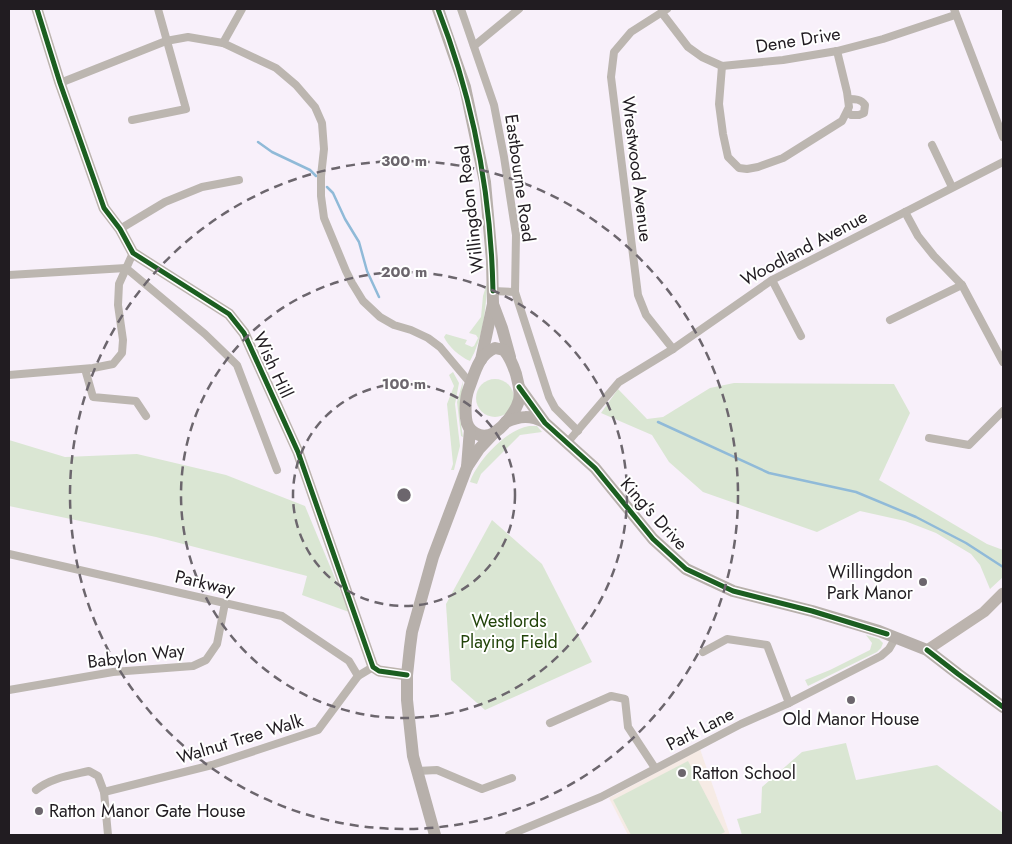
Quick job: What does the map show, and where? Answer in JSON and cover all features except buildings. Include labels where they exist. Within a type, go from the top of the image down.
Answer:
[{"type":"main road","name":"Willingdon Road","points":[[438,9],[464,87],[481,161],[485,182],[493,298],[519,386]]},
{"type":"main road","name":"Willingdon Road","points":[[470,429],[467,423],[465,401],[479,364],[493,298]]},
{"type":"main road","points":[[479,364],[485,354],[495,348],[504,350],[510,357]]},
{"type":"main road","points":[[435,835],[412,747],[407,700],[407,675],[412,632],[433,557],[467,467],[480,449],[513,413],[517,405],[519,386]]},
{"type":"main road","name":"King's Drive","points":[[519,386],[546,423],[595,468],[653,539],[686,569],[733,591],[812,611],[896,637],[928,650],[1003,708]]},
{"type":"main road","name":"King's Drive","points":[[506,422],[522,416],[535,418],[546,423]]},
{"type":"main road","points":[[470,429],[480,436],[494,433]]},
{"type":"main road","points":[[467,467],[470,429]]},
{"type":"street","name":"Wish Hill","points":[[37,9],[60,83],[104,208],[120,229],[133,253],[229,314],[244,333],[298,452],[373,667]]},
{"type":"street","points":[[132,120],[186,109],[158,9]]},
{"type":"street","points":[[223,43],[242,9]]},
{"type":"street","name":"Eastbourne Road","points":[[461,9],[494,105],[504,157],[516,235],[515,292],[549,397],[555,408],[578,431]]},
{"type":"street","points":[[474,46],[519,9]]},
{"type":"street","points":[[665,11],[688,47],[702,57],[722,66],[719,104],[723,134],[728,158],[740,168],[758,167],[783,158],[842,121],[849,107],[837,51]]},
{"type":"street","name":"Wrestwood Avenue","points":[[665,11],[631,32],[614,52],[611,77],[638,295],[646,315],[673,349]]},
{"type":"street","points":[[955,12],[1003,137]]},
{"type":"street","name":"Dene Drive","points":[[722,66],[782,60],[837,51],[883,39],[955,12]]},
{"type":"street","points":[[60,83],[166,41],[188,37],[223,43],[276,68],[296,85],[315,107],[322,124],[324,149],[321,196],[324,218],[349,277],[363,301],[380,318],[428,338],[440,347],[471,384]]},
{"type":"street","points":[[848,99],[858,99],[865,104],[864,113],[851,115],[848,112]]},
{"type":"street","points":[[932,145],[952,187]]},
{"type":"street","name":"Woodland Avenue","points":[[568,443],[619,382],[673,349],[772,280],[1003,162]]},
{"type":"street","points":[[120,229],[165,202],[202,187],[239,180]]},
{"type":"street","points":[[904,212],[918,236],[962,285],[1003,362]]},
{"type":"street","points":[[9,375],[85,369],[113,364],[122,354],[123,340],[118,305],[119,284],[133,253]]},
{"type":"street","points":[[9,275],[126,268],[204,334],[236,365],[277,470]]},
{"type":"street","points":[[772,280],[801,336]]},
{"type":"street","points":[[890,320],[962,285]]},
{"type":"street","points":[[493,298],[515,292]]},
{"type":"street","points":[[456,366],[479,364]]},
{"type":"street","points":[[85,369],[93,397],[136,400],[146,416]]},
{"type":"street","points":[[929,438],[969,445],[1003,412]]},
{"type":"street","name":"Parkway","points":[[9,554],[282,616],[349,661],[358,676]]},
{"type":"street","points":[[928,650],[984,612],[1003,593]]},
{"type":"street","name":"Babylon Way","points":[[9,690],[113,672],[193,666],[206,660],[217,644],[225,604]]},
{"type":"street","name":"Park Lane","points":[[510,835],[601,797],[741,724],[881,656],[889,649],[896,637]]},
{"type":"street","points":[[703,652],[727,639],[767,645],[789,702]]},
{"type":"street","points":[[358,676],[373,667],[379,671],[407,675]]},
{"type":"street","name":"Walnut Tree Walk","points":[[104,792],[212,765],[318,730],[358,676]]},
{"type":"street","points":[[550,723],[611,696],[626,699],[628,728],[655,768]]},
{"type":"street","points":[[418,771],[437,770],[482,789],[512,778]]},
{"type":"street","points":[[36,790],[41,786],[66,776],[89,771],[98,776],[104,792],[108,835]]},
{"type":"shaded area","name":"Ratton School","points":[[700,749],[730,835],[628,835],[609,798]]},
{"type":"green space","points":[[487,283],[483,324],[478,343],[470,361],[455,351],[444,337],[446,334],[467,340],[465,344],[474,346],[478,338],[476,335],[469,333],[481,317],[483,296]]},
{"type":"green space","points":[[453,372],[459,383],[455,404],[460,446],[454,470],[451,470],[453,464],[447,404],[454,386],[449,375]]},
{"type":"green space","points":[[495,379],[508,385],[514,398],[508,411],[495,417],[482,411],[476,398],[482,385]]},
{"type":"green space","points":[[463,381],[460,418],[463,437],[461,436],[457,402]]},
{"type":"green space","points":[[734,383],[894,384],[910,413],[879,480],[987,544],[1003,550],[1003,577],[990,589],[980,565],[971,554],[936,533],[905,521],[860,511],[817,532],[703,492],[669,462],[652,435],[601,413],[618,389],[647,419],[663,417],[710,388]]},
{"type":"green space","points":[[529,426],[537,426],[542,432],[520,435],[481,474],[477,484],[470,482],[479,465],[494,447],[511,433]]},
{"type":"green space","points":[[9,440],[65,457],[137,454],[226,475],[305,506],[349,612],[302,595],[307,576],[156,537],[9,506]]},
{"type":"green space","name":"Westlords Playing Field","points":[[492,520],[542,564],[592,662],[485,710],[451,680],[446,604]]},
{"type":"green space","points":[[866,635],[879,639],[883,643],[877,652],[808,686],[805,680],[870,650],[872,643]]},
{"type":"green space","points":[[846,743],[856,780],[937,765],[1003,813],[1003,835],[742,835],[737,819],[761,813],[762,787],[802,752]]},
{"type":"green space","name":"Ratton School","points":[[688,761],[725,832],[719,835],[631,835],[613,800]]},
{"type":"waterway","points":[[258,142],[272,152],[310,170],[316,176]]},
{"type":"waterway","points":[[327,187],[333,193],[345,219],[359,242],[367,271],[379,297]]},
{"type":"waterway","points":[[658,422],[769,473],[856,492],[916,517],[966,543],[1003,567]]},
{"type":"cycle path","points":[[37,9],[60,83],[104,208],[120,229],[133,253],[229,314],[244,333],[298,452],[373,667],[379,671],[407,675]]},
{"type":"cycle path","points":[[438,9],[461,78],[478,148],[488,219],[493,291]]},
{"type":"cycle path","points":[[519,387],[545,423],[595,468],[653,539],[686,569],[733,591],[812,611],[887,634]]},
{"type":"cycle path","points":[[927,650],[1003,707]]},
{"type":"place","name":"Willingdon Park Manor","points":[[923,582]]},
{"type":"place","name":"Old Manor House","points":[[851,700]]},
{"type":"place","name":"Ratton School","points":[[682,773]]},
{"type":"place","name":"Ratton Manor Gate House","points":[[39,811]]}]
